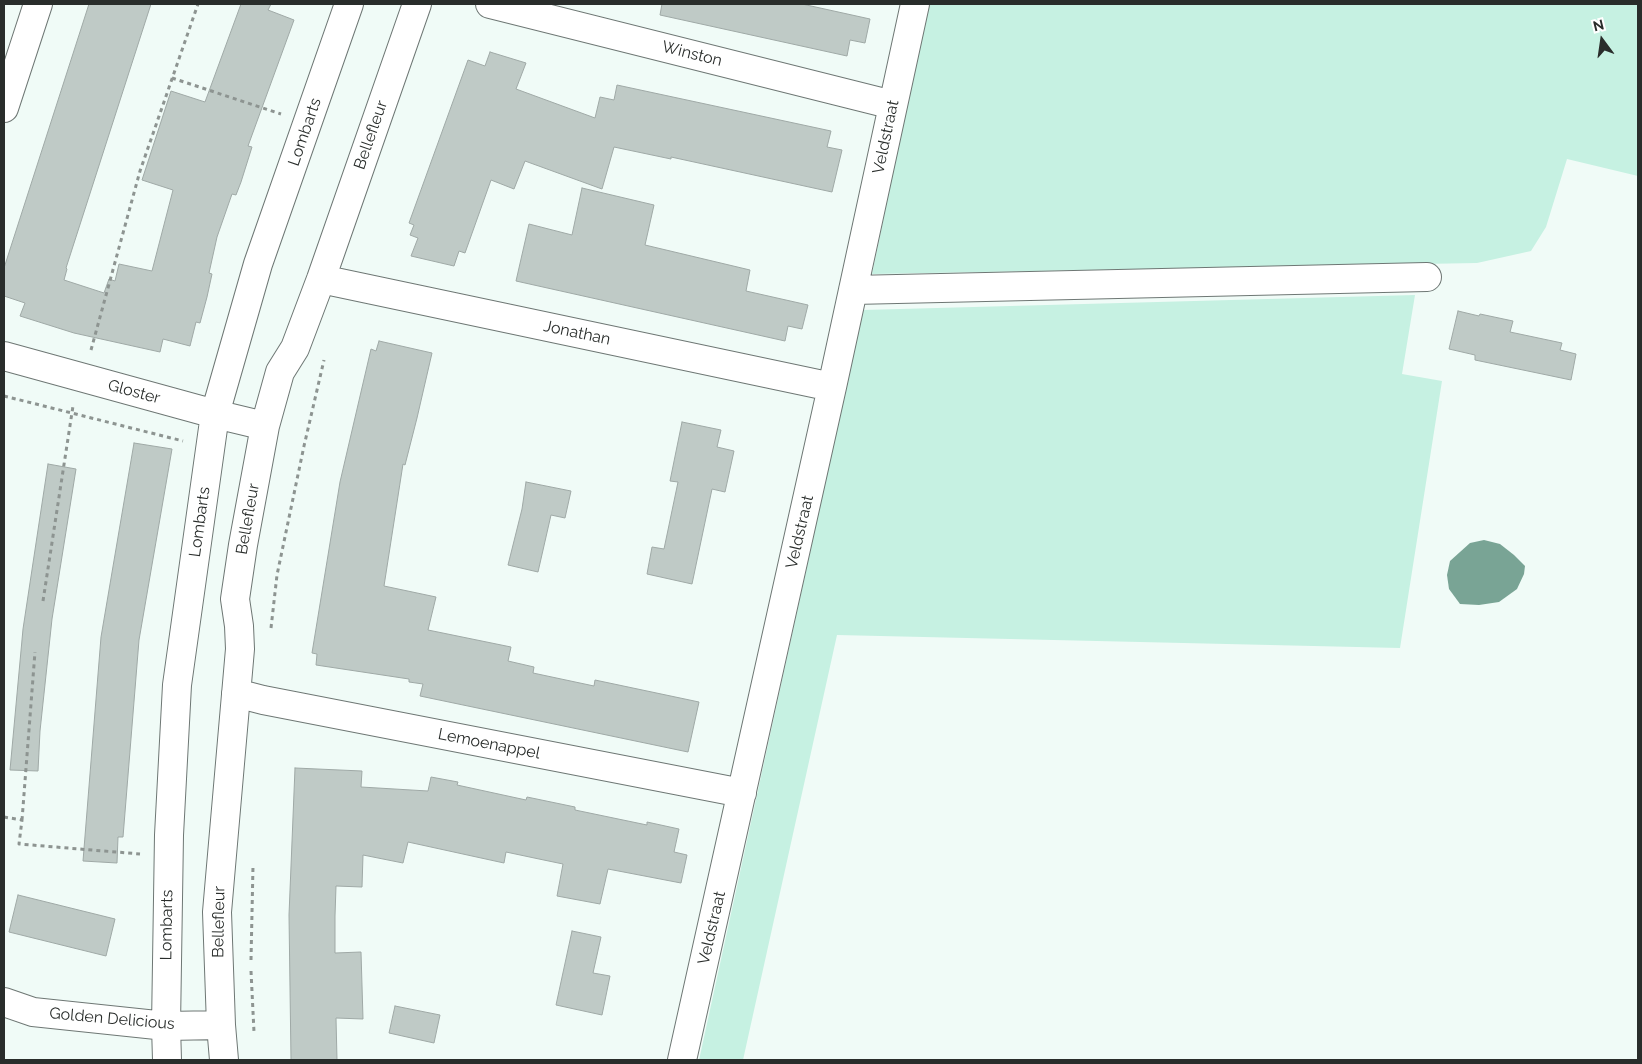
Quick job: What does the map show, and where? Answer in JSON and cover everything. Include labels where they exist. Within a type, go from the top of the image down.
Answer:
[{"type":"street","points":[[4,108],[38,4]]},
{"type":"street","name":"Lombarts","points":[[167,1060],[168,856],[177,685],[214,414],[258,264],[349,4]]},
{"type":"street","name":"Bellefleur","points":[[224,1060],[216,912],[236,693],[240,626],[235,599],[243,545],[265,426],[280,372],[295,348],[321,279],[417,4]]},
{"type":"street","name":"Winston","points":[[490,4],[893,104]]},
{"type":"street","name":"Veldstraat","points":[[682,1060],[832,388],[915,4]]},
{"type":"street","points":[[853,290],[1428,277]]},
{"type":"street","name":"Jonathan","points":[[321,279],[832,388]]},
{"type":"street","name":"Gloster","points":[[4,356],[214,414],[265,426]]},
{"type":"street","name":"Lemoenappel","points":[[236,693],[273,702],[742,793]]},
{"type":"street","name":"Golden Delicious","points":[[4,1002],[33,1012],[166,1026],[221,1025]]},
{"type":"path","points":[[42,601],[71,413],[94,342],[140,171],[198,4]]},
{"type":"path","points":[[172,78],[308,123]]},
{"type":"path","points":[[270,633],[276,575],[324,358]]},
{"type":"path","points":[[4,396],[210,448]]},
{"type":"path","points":[[35,652],[19,844],[168,856]]},
{"type":"path","points":[[4,817],[22,820]]},
{"type":"path","points":[[253,864],[251,958],[254,1033]]},
{"type":"shaded area","points":[[928,4],[1638,4],[1638,176],[1567,159],[1546,227],[1531,251],[1477,263],[872,274]]},
{"type":"shaded area","points":[[1415,295],[1402,374],[1442,381],[1400,648],[837,635],[743,1060],[699,1060],[863,310]]},
{"type":"shaded area","points":[[1484,540],[1500,544],[1514,555],[1525,566],[1524,574],[1517,589],[1499,602],[1479,605],[1460,604],[1449,589],[1447,575],[1450,561],[1470,543]]},
{"type":"building","points":[[89,4],[151,4],[66,268],[64,280],[104,293],[109,279],[115,281],[119,264],[152,271],[173,190],[142,180],[171,91],[205,102],[241,4],[271,4],[268,10],[294,20],[248,146],[252,147],[241,182],[236,195],[232,194],[217,237],[209,273],[212,274],[207,297],[200,323],[196,322],[190,346],[163,339],[160,352],[74,333],[20,316],[25,303],[4,296],[4,268]]},
{"type":"building","points":[[662,4],[802,4],[870,19],[865,43],[850,40],[847,56],[660,15]]},
{"type":"building","points":[[490,52],[526,63],[516,89],[595,118],[600,97],[614,100],[617,85],[831,131],[827,147],[842,150],[832,192],[671,157],[671,159],[614,147],[602,189],[525,161],[514,189],[491,180],[465,253],[459,251],[454,266],[411,256],[418,238],[410,235],[414,225],[409,223],[468,60],[485,66]]},
{"type":"building","points":[[582,188],[654,205],[645,245],[750,270],[746,291],[808,305],[802,329],[788,326],[785,341],[516,281],[529,224],[572,235]]},
{"type":"building","points":[[1458,311],[1513,321],[1510,332],[1562,343],[1560,350],[1576,354],[1571,380],[1475,360],[1475,355],[1449,349]]},
{"type":"building","points":[[379,341],[432,353],[405,465],[403,464],[384,586],[436,597],[428,630],[511,647],[508,661],[534,667],[533,673],[594,686],[595,680],[699,702],[688,752],[420,696],[423,684],[409,682],[409,679],[316,665],[317,654],[312,653],[340,482],[371,349],[376,351]]},
{"type":"building","points":[[682,422],[721,430],[717,447],[734,451],[725,492],[712,489],[692,584],[647,574],[652,547],[664,549],[678,482],[670,481]]},
{"type":"building","points":[[134,443],[172,449],[139,640],[123,837],[118,837],[117,863],[83,861],[101,637]]},
{"type":"building","points":[[48,464],[76,469],[52,619],[40,731],[38,771],[10,770],[23,629]]},
{"type":"building","points":[[526,482],[571,491],[565,518],[551,515],[538,572],[508,565],[522,509]]},
{"type":"building","points":[[295,768],[362,771],[361,787],[428,791],[431,777],[458,782],[457,785],[526,800],[527,797],[575,807],[575,810],[647,825],[647,822],[679,829],[674,852],[687,855],[681,883],[608,869],[600,904],[557,896],[563,864],[506,852],[504,863],[408,842],[403,863],[363,855],[362,887],[336,886],[335,953],[361,952],[363,1019],[336,1018],[337,1060],[291,1060],[289,915]]},
{"type":"building","points":[[18,895],[115,919],[106,956],[9,932]]},
{"type":"building","points":[[572,931],[601,937],[593,973],[610,976],[602,1015],[556,1005]]},
{"type":"building","points":[[395,1006],[440,1015],[434,1043],[389,1033]]}]
